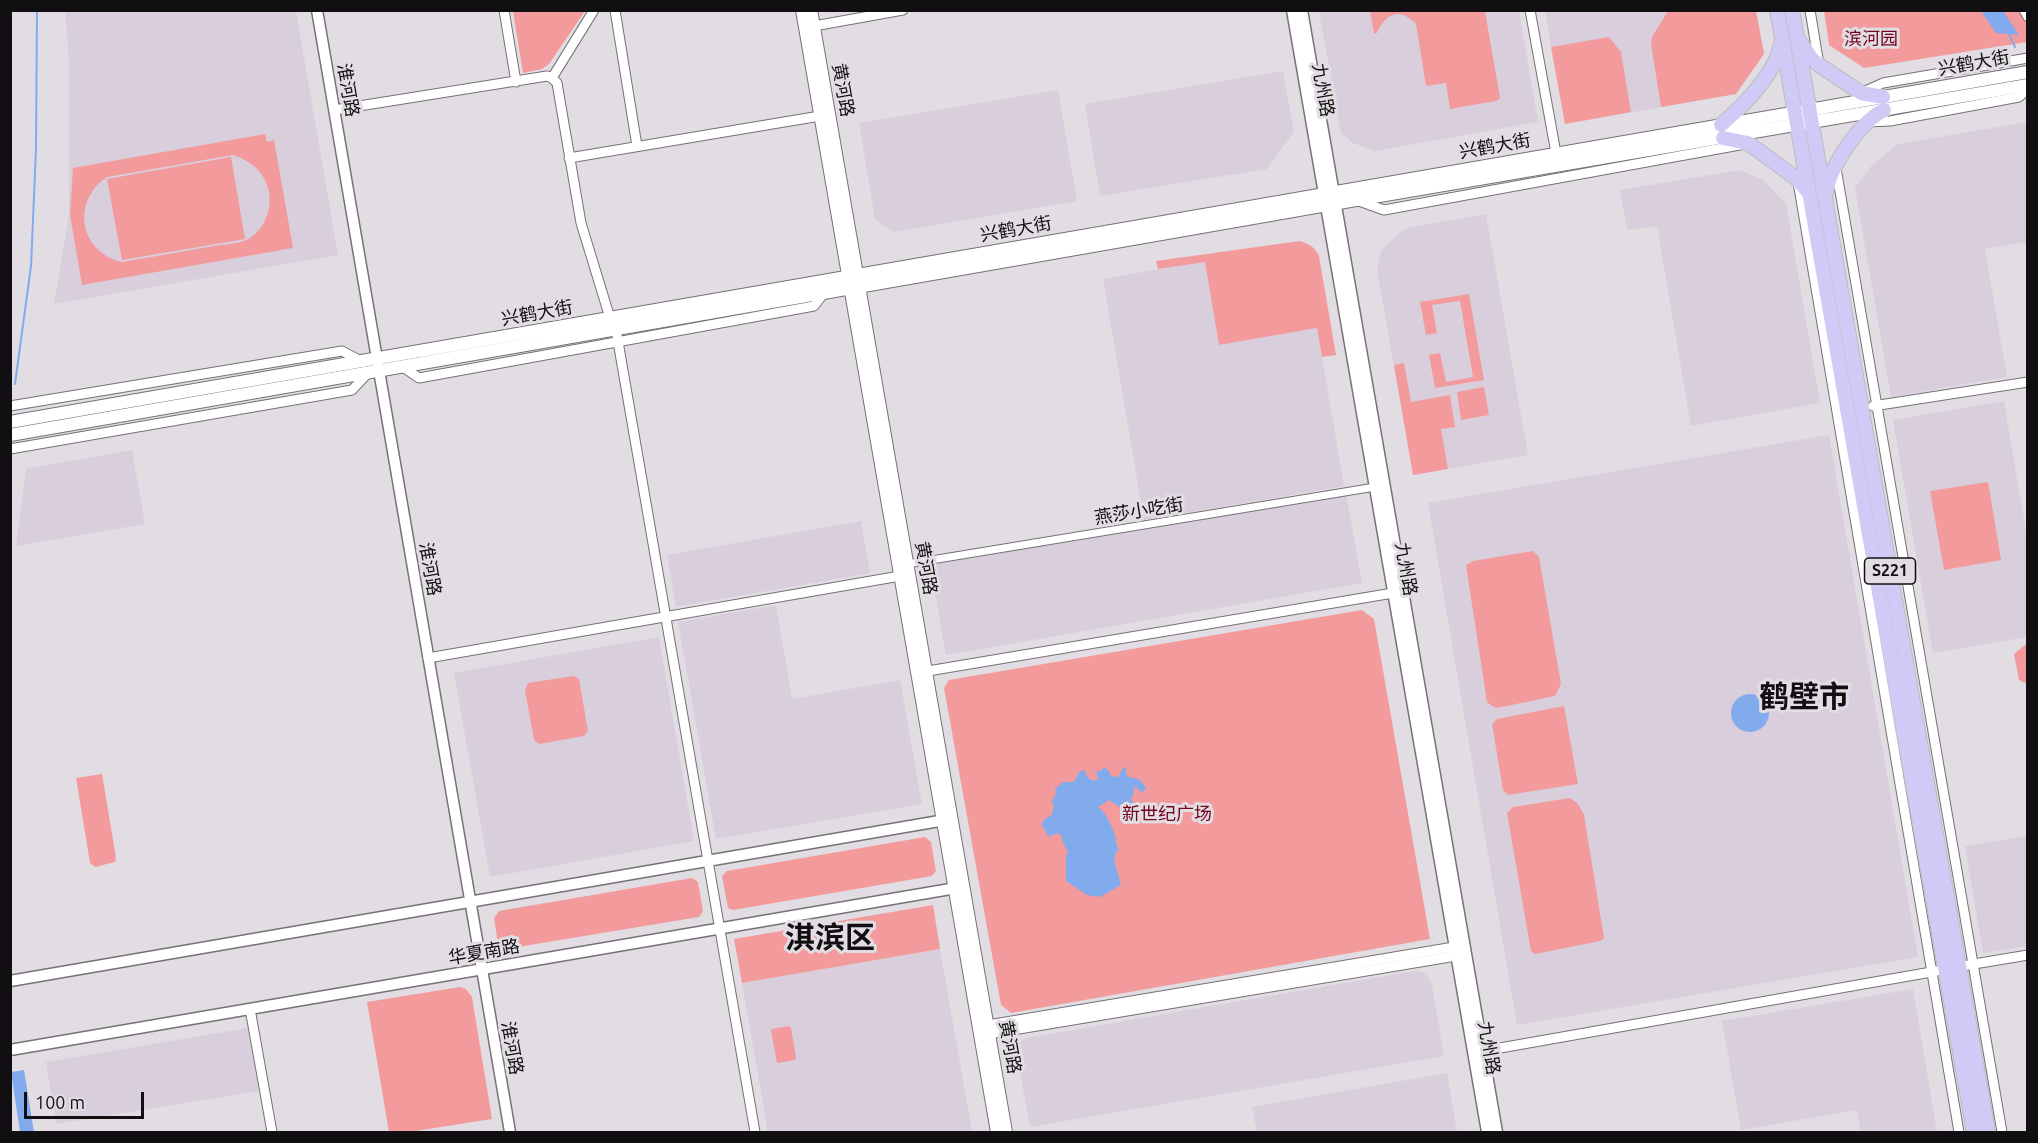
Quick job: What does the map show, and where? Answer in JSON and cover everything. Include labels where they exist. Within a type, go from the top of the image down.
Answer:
[{"type":"main road","name":"黄河路","points":[[802,10],[820,116],[907,564],[921,672]]},
{"type":"main road","name":"黄河路","points":[[811,10],[900,576],[921,672],[959,887],[997,1132]]},
{"type":"main road","name":"S221","points":[[1777,10],[1789,34]]},
{"type":"main road","name":"S221","points":[[1792,10],[1789,34],[1803,118],[1810,195],[1959,967],[1974,1132]]},
{"type":"main road","points":[[1810,195],[1797,179],[1748,143],[1722,131],[1776,62],[1789,34],[1820,65],[1861,93],[1883,104],[1866,122],[1835,165],[1828,180],[1825,197]]},
{"type":"main road","name":"兴鹤大街","points":[[1330,198],[1356,200],[1722,131],[1883,104],[2028,72]]},
{"type":"main road","name":"兴鹤大街","points":[[1883,104],[2028,87]]},
{"type":"main road","name":"S221","points":[[1803,118],[1825,197],[1988,1132]]},
{"type":"main road","name":"兴鹤大街","points":[[10,435],[610,318],[854,282],[1330,198],[1556,153],[1722,131]]},
{"type":"main road","name":"兴鹤大街","points":[[10,422],[372,366],[403,367],[824,293],[854,282]]},
{"type":"main road","name":"黄河路","points":[[959,887],[1006,1132]]},
{"type":"street","name":"淮河路","points":[[317,10],[372,366],[428,658],[510,1132]]},
{"type":"street","points":[[504,10],[516,81]]},
{"type":"street","points":[[552,78],[594,10]]},
{"type":"street","points":[[615,10],[637,146]]},
{"type":"street","points":[[814,26],[903,10]]},
{"type":"street","name":"九州路","points":[[1292,10],[1330,198],[1497,1132]]},
{"type":"street","name":"九州路","points":[[1302,10],[1375,487],[1487,1132]]},
{"type":"street","points":[[1530,10],[1556,153]]},
{"type":"street","points":[[1810,10],[1820,65]]},
{"type":"street","points":[[2024,10],[2028,17]]},
{"type":"street","points":[[1861,93],[1883,83],[2028,58]]},
{"type":"street","points":[[334,110],[547,76],[552,78],[557,83],[581,223],[610,318]]},
{"type":"street","points":[[1866,122],[1890,121],[2019,97],[2028,87]]},
{"type":"street","points":[[569,158],[820,116]]},
{"type":"street","points":[[1356,200],[1384,210],[1748,143]]},
{"type":"street","points":[[1835,165],[1876,405],[1959,967],[2002,1132]]},
{"type":"street","points":[[1797,179],[1959,1132]]},
{"type":"street","points":[[403,367],[419,378],[619,343],[814,306],[824,293]]},
{"type":"street","points":[[616,330],[755,1132]]},
{"type":"street","points":[[10,406],[342,351],[372,366],[352,390],[10,449]]},
{"type":"street","points":[[1862,408],[2028,382]]},
{"type":"street","name":"燕莎小吃街","points":[[907,564],[1375,487]]},
{"type":"street","points":[[428,658],[900,576]]},
{"type":"street","points":[[921,672],[1393,593]]},
{"type":"street","points":[[10,981],[947,820]]},
{"type":"street","name":"华夏南路","points":[[10,1050],[959,887]]},
{"type":"street","points":[[988,1029],[1455,951]]},
{"type":"street","points":[[1483,1051],[2028,955]]},
{"type":"street","points":[[250,1009],[272,1132]]},
{"type":"shaded area","points":[[65,11],[296,11],[338,255],[54,304],[69,215],[69,60]]},
{"type":"shaded area","points":[[1319,11],[1519,11],[1538,122],[1375,151],[1353,143],[1341,133]]},
{"type":"shaded area","points":[[1545,11],[1756,11],[1764,54],[1736,94],[1565,124]]},
{"type":"shaded area","points":[[1283,71],[1294,132],[1267,169],[1100,196],[1085,104]]},
{"type":"shaded area","points":[[1058,90],[1077,201],[894,232],[875,219],[859,123]]},
{"type":"shaded area","points":[[2027,122],[2027,242],[1985,249],[2007,377],[1891,397],[1855,188],[1872,165],[1898,144]]},
{"type":"shaded area","points":[[1740,170],[1763,180],[1786,204],[1820,403],[1691,426],[1657,226],[1627,230],[1620,190]]},
{"type":"shaded area","points":[[1486,214],[1528,455],[1413,475],[1377,269],[1379,259],[1388,243],[1407,228]]},
{"type":"shaded area","points":[[1205,261],[1219,345],[1317,328],[1344,486],[1144,520],[1103,279]]},
{"type":"shaded area","points":[[2004,401],[2027,538],[2027,637],[1933,653],[1893,420]]},
{"type":"shaded area","points":[[1829,435],[1918,957],[1517,1025],[1428,503]]},
{"type":"shaded area","points":[[132,450],[145,524],[16,546],[26,469]]},
{"type":"shaded area","points":[[1346,494],[1362,583],[946,655],[930,565]]},
{"type":"shaded area","points":[[861,521],[870,573],[676,607],[667,555]]},
{"type":"shaded area","points":[[776,605],[792,699],[900,680],[922,804],[716,839],[678,622]]},
{"type":"shaded area","points":[[659,637],[694,841],[490,877],[454,673]]},
{"type":"shaded area","points":[[2027,836],[2027,946],[1983,953],[1965,846]]},
{"type":"shaded area","points":[[940,949],[972,1132],[768,1132],[742,983]]},
{"type":"shaded area","points":[[1414,971],[1423,972],[1432,985],[1444,1056],[1030,1127],[1016,1050],[1020,1042],[1026,1038]]},
{"type":"shaded area","points":[[1913,989],[1937,1132],[1861,1132],[1857,1110],[1741,1130],[1722,1021]]},
{"type":"shaded area","points":[[248,1028],[259,1091],[56,1124],[46,1062]]},
{"type":"shaded area","points":[[1447,1073],[1457,1132],[1257,1132],[1252,1107]]},
{"type":"green space","points":[[513,10],[585,11],[549,64],[542,69],[523,73]]},
{"type":"green space","points":[[1370,11],[1485,11],[1500,98],[1496,101],[1450,109],[1446,83],[1426,86],[1416,24],[1404,15],[1393,15],[1384,21],[1376,34]]},
{"type":"green space","points":[[1668,11],[1756,11],[1764,54],[1736,94],[1661,107],[1651,44],[1652,37]]},
{"type":"green space","name":"滨河园","points":[[1824,11],[2027,11],[2027,42],[1864,68],[1829,45]]},
{"type":"green space","points":[[1609,37],[1621,52],[1631,112],[1565,124],[1551,47]]},
{"type":"green space","points":[[265,134],[267,142],[274,140],[293,248],[82,285],[70,215],[73,168]],"holes":[[[233,155],[259,171],[266,182],[270,202],[264,223],[256,234],[246,240],[122,262],[96,248],[89,237],[85,225],[88,199],[107,177]]]},
{"type":"green space","points":[[231,157],[245,239],[122,260],[107,179]]},
{"type":"green space","points":[[1300,241],[1311,246],[1319,256],[1336,355],[1322,357],[1317,328],[1219,345],[1205,262],[1158,269],[1156,261]]},
{"type":"green space","points":[[1469,294],[1484,380],[1435,388],[1429,355],[1440,353],[1446,382],[1473,377],[1460,301],[1432,305],[1437,333],[1426,335],[1420,302]]},
{"type":"green space","points":[[1404,363],[1411,402],[1450,395],[1455,427],[1441,429],[1448,469],[1413,475],[1394,365]]},
{"type":"green space","points":[[1484,387],[1489,415],[1461,420],[1457,392]]},
{"type":"green space","points":[[1988,482],[2001,560],[1944,570],[1930,491]]},
{"type":"green space","points":[[1533,551],[1539,557],[1561,684],[1555,696],[1497,708],[1487,702],[1466,565],[1473,561]]},
{"type":"green space","name":"新世纪广场","points":[[1362,610],[1374,619],[1430,939],[1011,1013],[1001,1005],[944,688],[949,680]]},
{"type":"green space","points":[[2026,644],[2027,684],[2019,680],[2014,654]]},
{"type":"green space","points":[[574,676],[579,679],[588,731],[584,736],[539,744],[534,740],[525,690],[528,683]]},
{"type":"green space","points":[[1564,706],[1578,784],[1508,795],[1503,790],[1492,724],[1497,719]]},
{"type":"green space","points":[[102,774],[116,858],[115,862],[95,867],[90,863],[76,778]]},
{"type":"green space","points":[[1570,798],[1578,804],[1584,815],[1604,938],[1600,941],[1535,954],[1531,951],[1507,813],[1513,807]]},
{"type":"green space","points":[[925,837],[931,842],[936,871],[932,876],[733,910],[728,908],[722,876],[727,871]]},
{"type":"green space","points":[[692,878],[698,882],[703,911],[699,917],[506,949],[498,944],[494,918],[499,911]]},
{"type":"green space","points":[[933,905],[940,949],[742,983],[734,939]]},
{"type":"green space","points":[[460,987],[466,989],[472,997],[492,1119],[409,1132],[389,1132],[367,1002]]},
{"type":"green space","points":[[789,1026],[796,1058],[777,1063],[771,1031]]},
{"type":"water","points":[[1981,11],[2003,11],[2019,35],[1996,33]]},
{"type":"water","points":[[1750,694],[1757,695],[1763,700],[1768,706],[1768,720],[1763,726],[1757,731],[1750,732],[1743,731],[1737,726],[1732,720],[1731,713],[1732,706],[1737,700],[1743,695]]},
{"type":"water","points":[[1104,767],[1111,776],[1118,777],[1126,767],[1126,774],[1130,778],[1139,780],[1146,788],[1142,793],[1136,787],[1134,788],[1131,799],[1134,803],[1128,809],[1121,804],[1119,807],[1109,800],[1098,807],[1109,820],[1119,849],[1114,860],[1121,885],[1100,897],[1087,895],[1066,881],[1068,853],[1062,836],[1057,833],[1049,837],[1041,824],[1051,816],[1055,789],[1063,782],[1074,782],[1079,772],[1085,770],[1091,780],[1098,780],[1096,771],[1101,771]]},
{"type":"water","points":[[24,1070],[34,1132],[20,1132],[11,1072]]},
{"type":"waterway","points":[[15,384],[31,266],[36,148],[37,10]]},
{"type":"waterway","points":[[2008,32],[2015,47]]},
{"type":"district","name":"鹤壁市","points":[[1804,697]]},
{"type":"district","name":"淇滨区","points":[[830,938]]}]
